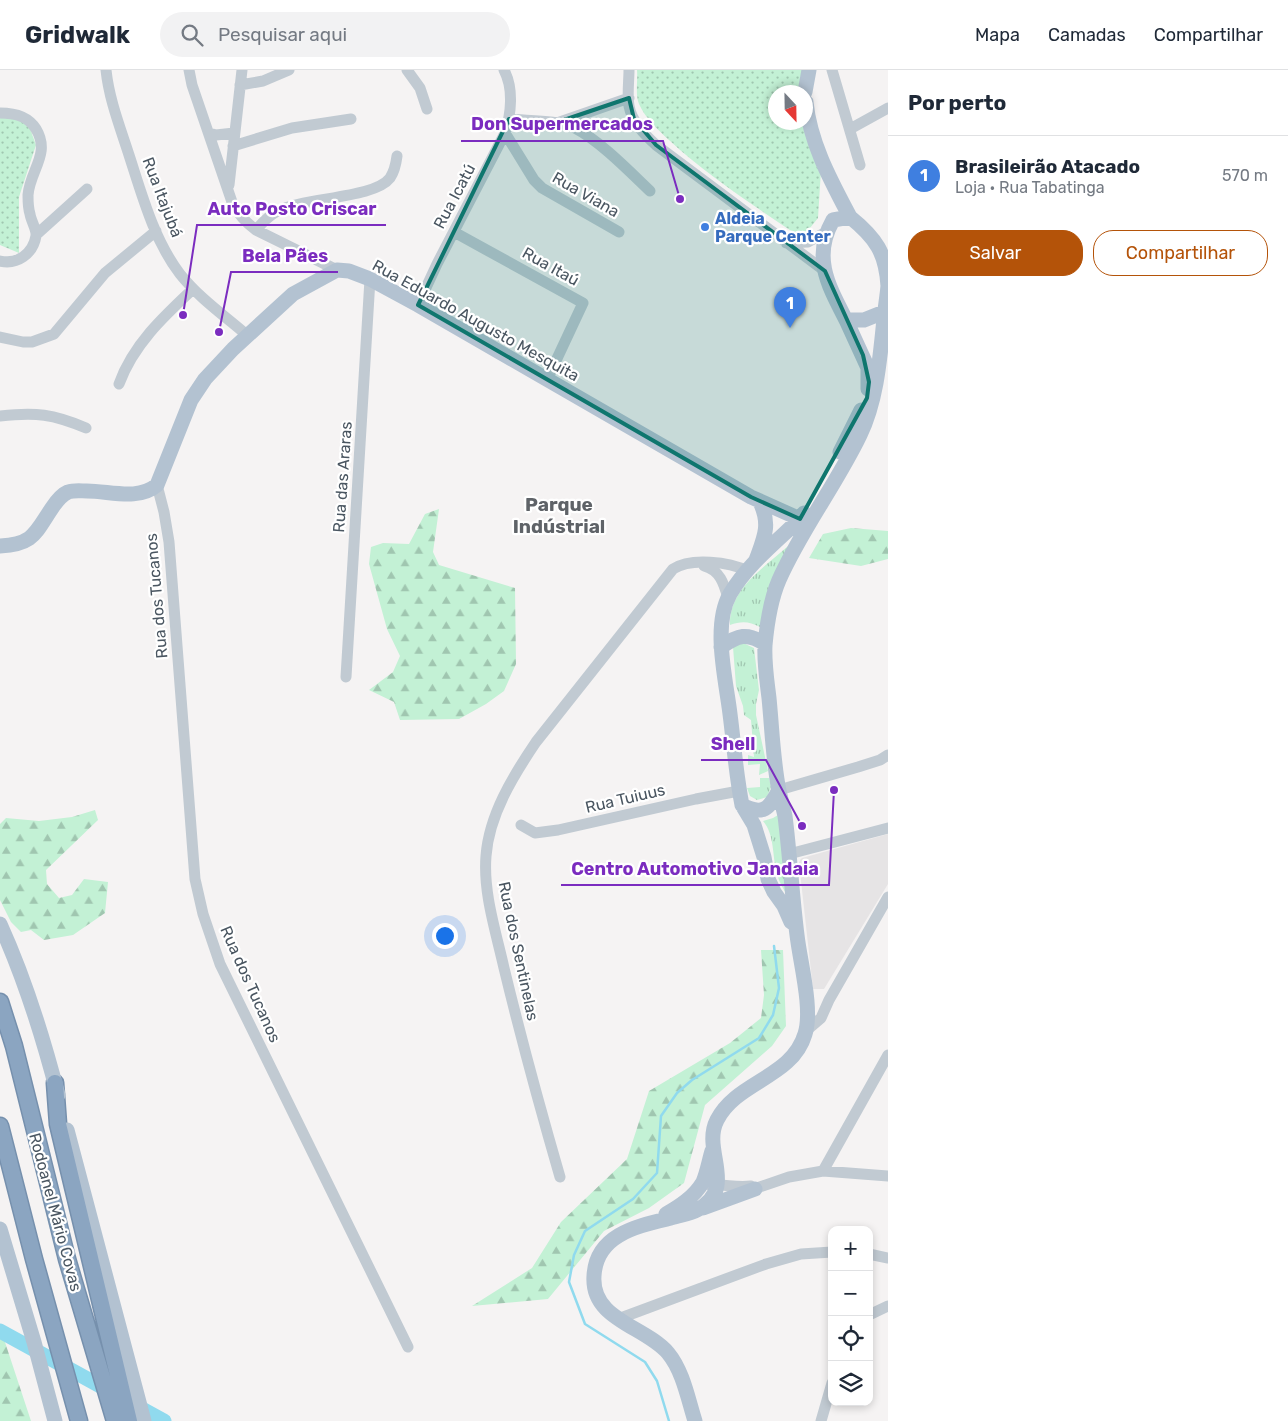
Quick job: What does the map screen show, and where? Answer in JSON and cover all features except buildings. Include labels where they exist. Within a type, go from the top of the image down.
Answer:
[{"type":"highway","name":"Rodoanel Mário Covas","points":[[0,1002],[14,1046],[67,1259],[101,1371],[120,1416]]},
{"type":"highway","points":[[55,1083],[58,1124],[118,1376],[120,1416]]},
{"type":"highway","name":"Rodoanel Mário Covas","points":[[0,1126],[34,1259],[79,1421]]},
{"type":"main road","points":[[806,85],[809,70]]},
{"type":"main road","points":[[697,1210],[711,1199],[718,1184],[713,1147],[713,1131],[716,1121],[725,1108],[750,1086],[775,1073],[788,1062],[801,1046],[807,1030],[807,1007],[797,937],[783,807],[779,790],[765,644],[769,612],[779,580],[862,433],[872,400],[879,366],[888,286],[887,267],[880,251],[872,237],[850,217],[832,184],[812,130]]},
{"type":"main road","points":[[797,937],[784,906],[768,879],[764,857],[754,825],[740,798],[721,647],[723,619],[728,598],[751,567],[800,519],[826,478],[867,398],[868,368],[833,295],[825,271],[822,249],[829,226],[832,184]]},
{"type":"main road","points":[[829,226],[850,217]]},
{"type":"main road","points":[[0,546],[21,544],[30,540],[57,500],[67,492],[105,491],[132,495],[151,490],[157,485],[191,400],[205,379],[233,349],[293,294],[338,270]]},
{"type":"main road","name":"Rua Eduardo Augusto Mesquita","points":[[338,270],[349,271],[370,280],[418,305],[760,502],[800,519]]},
{"type":"main road","points":[[846,320],[864,320],[884,312]]},
{"type":"main road","points":[[751,567],[767,526],[766,514],[760,502]]},
{"type":"main road","points":[[721,647],[733,638],[743,636],[756,638],[765,644]]},
{"type":"main road","points":[[740,798],[752,810],[762,810],[771,805],[779,790]]},
{"type":"main road","points":[[0,924],[26,989],[55,1083],[144,1421]]},
{"type":"main road","points":[[648,1224],[682,1204],[703,1182],[713,1147]]},
{"type":"main road","points":[[695,1421],[675,1366],[667,1352],[649,1338],[618,1319],[603,1307],[597,1297],[594,1271],[598,1255],[605,1245],[617,1235],[762,1187]]},
{"type":"main road","points":[[0,1229],[34,1342],[55,1421]]},
{"type":"main road","points":[[675,1366],[686,1421]]},
{"type":"street","name":"Rua Itajubá","points":[[106,70],[107,82],[116,115],[156,231],[172,263],[193,289],[248,336]]},
{"type":"street","points":[[189,70],[192,85],[237,213],[256,230],[338,270]]},
{"type":"street","points":[[229,189],[242,70]]},
{"type":"street","points":[[240,85],[263,81],[289,70]]},
{"type":"street","points":[[407,70],[420,88],[427,109]]},
{"type":"street","points":[[629,70],[629,105],[634,119],[643,133],[656,145],[825,271]]},
{"type":"street","points":[[832,70],[860,165]]},
{"type":"street","name":"Rua Icatú","points":[[418,305],[505,133],[509,119],[510,101],[506,71]]},
{"type":"street","points":[[555,124],[629,98]]},
{"type":"street","points":[[850,129],[888,108]]},
{"type":"street","points":[[0,113],[12,113],[22,116],[35,126],[41,138],[43,146],[28,192],[30,215],[36,235]]},
{"type":"street","points":[[210,137],[234,140],[350,119]]},
{"type":"street","points":[[509,119],[574,128],[586,135],[650,191]]},
{"type":"street","name":"Rua Viana","points":[[505,133],[534,180],[542,188],[619,232]]},
{"type":"street","points":[[256,230],[264,220],[277,211],[308,201],[371,190],[382,185],[389,179],[397,156]]},
{"type":"street","points":[[0,261],[9,263],[22,259],[31,250],[36,235],[87,189]]},
{"type":"street","points":[[786,242],[808,242],[829,226]]},
{"type":"street","points":[[0,337],[22,342],[32,342],[54,334],[105,273],[156,231]]},
{"type":"street","name":"Rua Itaú","points":[[454,232],[583,303],[547,380]]},
{"type":"street","name":"Rua das Araras","points":[[346,677],[370,280]]},
{"type":"street","points":[[119,384],[124,370],[142,341],[193,289]]},
{"type":"street","points":[[0,416],[47,415],[62,418],[86,428]]},
{"type":"street","name":"Rua dos Tucanos","points":[[157,485],[169,542],[195,879],[203,914],[220,964],[408,1347]]},
{"type":"street","points":[[695,563],[715,570],[725,585],[728,598]]},
{"type":"street","name":"Rua dos Sentinelas","points":[[560,1177],[521,1037],[492,915],[485,873],[486,854],[498,810],[508,786],[536,742],[664,578],[678,566],[695,563],[751,567]]},
{"type":"street","points":[[779,790],[858,768],[888,755]]},
{"type":"street","name":"Rua Tuiuus","points":[[521,825],[535,834],[696,799],[740,798]]},
{"type":"street","points":[[789,854],[888,828]]},
{"type":"street","points":[[807,1030],[821,1018],[829,1000],[888,897]]},
{"type":"street","points":[[807,1007],[829,1000]]},
{"type":"street","points":[[823,1171],[888,1055]]},
{"type":"street","points":[[711,1199],[762,1187],[789,1176],[823,1171],[888,1176]]},
{"type":"street","points":[[700,1185],[718,1184],[733,1188],[762,1187]]},
{"type":"street","points":[[618,1319],[766,1264],[801,1254],[828,1252]]},
{"type":"street","points":[[873,1255],[888,1258]]},
{"type":"street","points":[[873,1313],[888,1306]]},
{"type":"street","points":[[821,1421],[828,1397]]},
{"type":"highlighted area","points":[[629,98],[634,119],[656,145],[825,271],[863,355],[869,382],[867,398],[800,519],[751,497],[418,305],[509,119],[555,123]]},
{"type":"shaded area","points":[[888,834],[888,884],[824,989],[813,989],[800,860]]},
{"type":"green space","points":[[637,70],[803,70],[800,85],[768,85],[768,130],[807,130],[821,170],[818,218],[802,238],[750,203],[684,154],[656,128],[639,104]]},
{"type":"green space","points":[[0,116],[12,116],[29,126],[36,145],[19,197],[19,253],[0,245]]},
{"type":"green space","points":[[439,509],[433,552],[439,565],[515,588],[516,664],[504,691],[486,704],[459,719],[400,720],[394,702],[369,690],[393,672],[400,656],[387,629],[369,564],[371,547],[383,543],[409,544],[425,514]]},
{"type":"green space","points":[[851,528],[888,531],[888,559],[861,566],[809,558],[823,534]]},
{"type":"green space","points":[[788,546],[760,627],[745,622],[730,625],[731,612],[742,590],[759,571]]},
{"type":"green space","points":[[743,643],[754,648],[759,690],[756,715],[768,771],[759,775],[760,764],[748,765],[748,755],[754,757],[751,720],[744,715],[736,686],[733,647]]},
{"type":"green space","points":[[760,778],[769,778],[771,787],[767,797],[757,800],[750,796],[747,788],[760,787]]},
{"type":"green space","points":[[95,810],[98,820],[46,870],[47,884],[59,898],[72,895],[84,879],[108,882],[105,913],[73,935],[44,940],[31,930],[21,932],[11,922],[0,900],[0,824],[6,818],[39,821],[72,817]]},
{"type":"green space","points":[[778,815],[787,895],[778,877],[770,833],[763,821]]},
{"type":"green space","points":[[761,950],[783,950],[786,1026],[772,1046],[705,1105],[684,1183],[649,1208],[604,1231],[548,1299],[472,1306],[532,1268],[561,1222],[627,1159],[649,1091],[730,1043],[761,1018],[764,995]]},
{"type":"green space","points":[[0,1327],[31,1421],[0,1421]]},
{"type":"waterway","points":[[669,1421],[657,1381],[645,1362],[585,1324],[569,1282],[574,1255],[585,1231],[633,1199],[657,1173],[661,1116],[677,1093],[692,1080],[759,1038],[773,1015],[779,988],[774,946]]},
{"type":"waterway","points":[[0,1331],[113,1393]]},
{"type":"waterway","points":[[133,1404],[164,1421]]},
{"type":"place","name":"Don Supermercados","points":[[680,199]]},
{"type":"place","name":"Aldeia Parque Center","points":[[705,227]]},
{"type":"place","name":"Auto Posto Criscar","points":[[183,315]]},
{"type":"place","name":"Brasileirão Atacado","points":[[790,328]]},
{"type":"place","name":"Bela Pães","points":[[219,332]]},
{"type":"place","name":"Centro Automotivo Jandaia","points":[[834,790]]},
{"type":"place","name":"Shell","points":[[802,826]]},
{"type":"district","name":"Parque Indústrial","points":[[559,515]]}]
